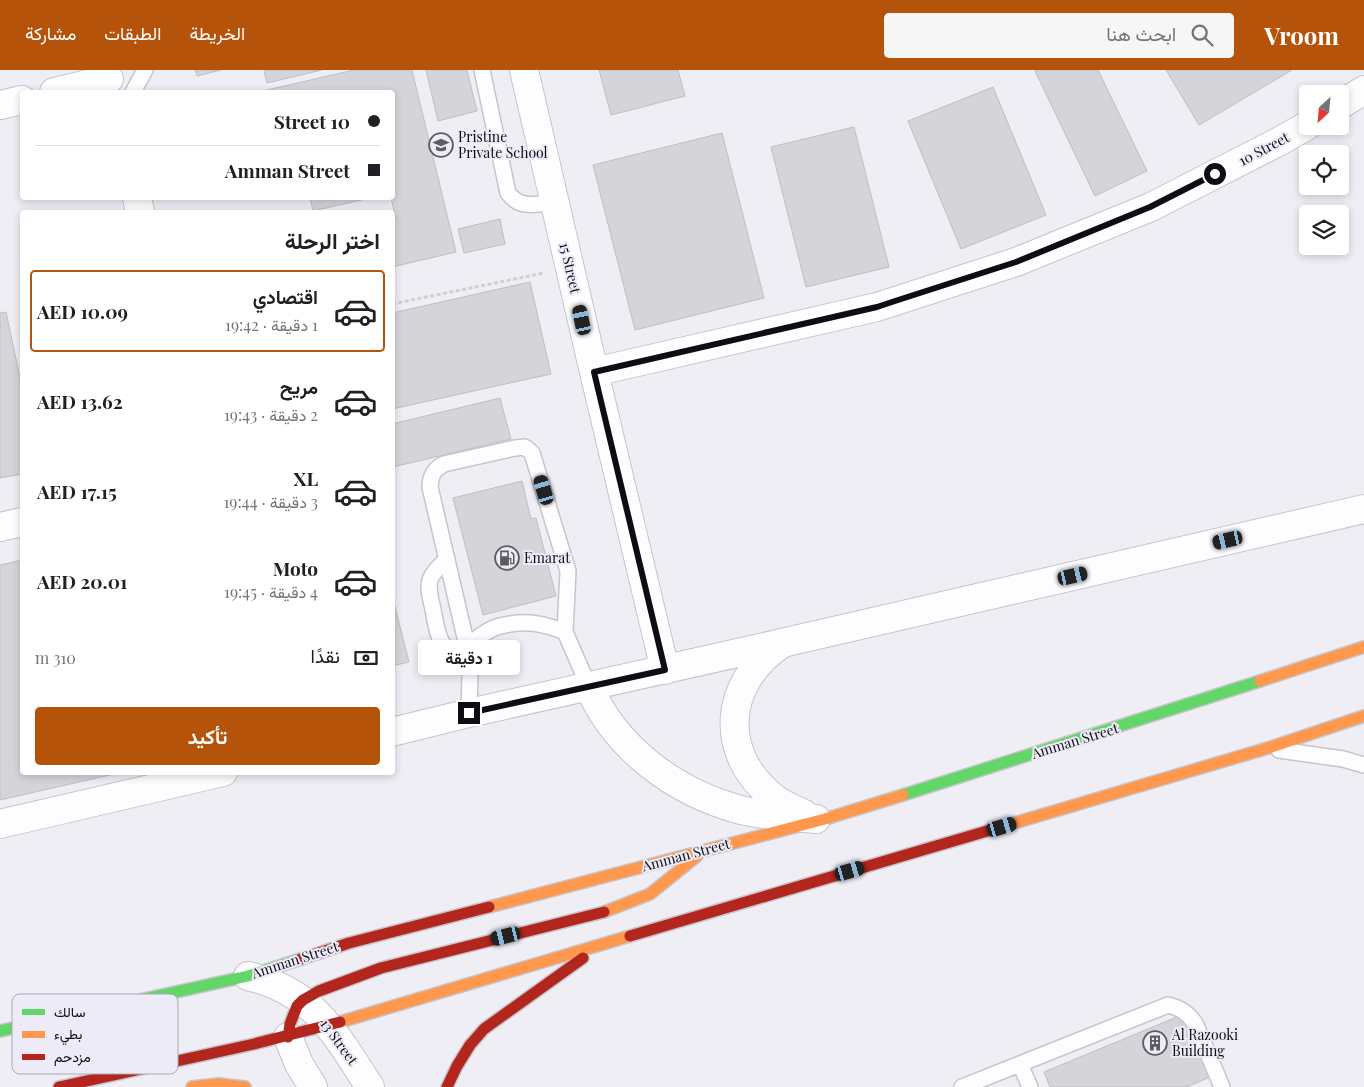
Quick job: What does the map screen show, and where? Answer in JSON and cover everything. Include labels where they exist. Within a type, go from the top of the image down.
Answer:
[{"type":"main road","name":"Amman Street","points":[[167,994],[248,976],[349,943],[825,819],[1157,715],[1364,647]]},
{"type":"main road","points":[[178,1062],[288,1037],[1268,748],[1364,716]]},
{"type":"main road","points":[[288,1037],[293,1013],[297,1006],[303,1000],[319,991],[381,968],[632,903],[650,894],[704,850]]},
{"type":"main road","points":[[447,1087],[470,1045],[484,1029],[603,944]]},
{"type":"main road","points":[[58,1087],[123,1074]]},
{"type":"main road","points":[[96,1080],[108,1087]]},
{"type":"main road","points":[[192,1087],[219,1084],[245,1087]]},
{"type":"street","name":"15 Street","points":[[524,70],[665,670]]},
{"type":"street","points":[[64,90],[109,81]]},
{"type":"street","points":[[1349,99],[1364,90]]},
{"type":"street","points":[[0,105],[20,100]]},
{"type":"street","name":"10 Street","points":[[594,372],[877,307],[1016,262],[1150,207],[1299,130]]},
{"type":"street","points":[[395,731],[1364,508]]},
{"type":"street","points":[[0,527],[20,522]]},
{"type":"street","points":[[782,643],[757,663],[746,678],[738,695],[734,714],[734,732],[744,761],[751,774],[774,798],[807,815],[825,819]]},
{"type":"street","points":[[589,687],[605,719],[623,740],[643,760],[689,790],[715,802],[768,816],[825,819]]},
{"type":"street","points":[[0,824],[210,775]]},
{"type":"street","name":"13 Street","points":[[248,976],[274,983],[303,1000],[329,1025],[370,1087]]},
{"type":"street","points":[[288,1037],[299,1064],[313,1087]]},
{"type":"lane","points":[[134,90],[145,70]]},
{"type":"lane","points":[[485,72],[495,138],[508,193],[514,200],[522,204],[554,202]]},
{"type":"lane","points":[[469,713],[470,673],[467,646],[430,487],[431,476],[444,464],[515,448],[524,447],[532,453],[566,562],[568,587],[565,632],[589,687]]},
{"type":"lane","points":[[447,559],[430,575],[428,588],[442,644],[452,651],[458,651],[484,633],[503,625],[517,623],[545,624],[565,632]]},
{"type":"lane","points":[[1268,748],[1343,759],[1364,765]]},
{"type":"lane","points":[[962,1087],[1168,1005],[1178,1007],[1188,1013],[1195,1023],[1222,1087]]},
{"type":"lane","points":[[1020,1064],[1030,1087]]},
{"type":"path","points":[[395,303],[570,268]]},
{"type":"building","points":[[195,70],[221,70],[197,76]]},
{"type":"building","points":[[264,70],[322,70],[267,83]]},
{"type":"building","points":[[354,70],[412,70],[456,252],[395,266],[396,219],[391,200],[395,200],[395,90],[267,90]]},
{"type":"building","points":[[426,70],[467,70],[477,111],[438,121]]},
{"type":"building","points":[[599,70],[678,70],[685,96],[611,115]]},
{"type":"building","points":[[1098,70],[1147,171],[1095,196],[1035,71]]},
{"type":"building","points":[[1166,70],[1292,70],[1199,125]]},
{"type":"building","points":[[993,87],[1046,215],[961,249],[908,121]]},
{"type":"building","points":[[854,127],[889,267],[806,287],[771,147]]},
{"type":"building","points":[[722,133],[764,298],[635,330],[593,165]]},
{"type":"building","points":[[310,200],[361,200],[317,210],[313,210]]},
{"type":"building","points":[[500,219],[505,244],[464,253],[458,229]]},
{"type":"building","points":[[530,282],[551,374],[395,408],[395,312]]},
{"type":"building","points":[[6,312],[20,378],[20,474],[0,478],[0,313]]},
{"type":"building","points":[[500,398],[511,439],[395,467],[395,423]]},
{"type":"building","name":"Emarat","points":[[522,481],[531,519],[536,518],[556,596],[483,615],[453,498]]},
{"type":"building","points":[[20,560],[20,775],[110,775],[0,800],[0,565]]},
{"type":"building","points":[[395,607],[409,662],[395,665]]},
{"type":"building","name":"Al Razooki Building","points":[[1184,1014],[1210,1077],[1187,1087],[1050,1087],[1044,1072]]},
{"type":"traffic: fast","points":[[903,795],[1260,681]]},
{"type":"traffic: fast","points":[[167,994],[248,976],[301,959]]},
{"type":"traffic: fast","points":[[0,1031],[12,1028]]},
{"type":"traffic: slow","points":[[1260,681],[1364,647]]},
{"type":"traffic: slow","points":[[1011,824],[1268,748],[1364,716]]},
{"type":"traffic: slow","points":[[489,907],[825,819],[903,795]]},
{"type":"traffic: slow","points":[[604,912],[650,894],[697,856]]},
{"type":"traffic: slow","points":[[340,1022],[630,936]]},
{"type":"traffic: slow","points":[[192,1087],[219,1084],[245,1087]]},
{"type":"traffic: jam","points":[[630,936],[1011,824]]},
{"type":"traffic: jam","points":[[301,959],[349,943],[489,907]]},
{"type":"traffic: jam","points":[[288,1037],[290,1024],[297,1006],[303,1000],[319,991],[381,968],[604,912]]},
{"type":"traffic: jam","points":[[447,1087],[470,1045],[484,1029],[583,958]]},
{"type":"traffic: jam","points":[[178,1061],[340,1022]]},
{"type":"traffic: jam","points":[[59,1087],[118,1074]]},
{"type":"place","name":"Pristine Private School","points":[[441,145]]},
{"type":"place","name":"Emarat","points":[[507,558]]},
{"type":"place","name":"Al Razooki Building","points":[[1155,1043]]},
{"type":"route","points":[[469,713],[665,670],[594,372],[877,307],[1016,262],[1150,207],[1215,174]]}]
